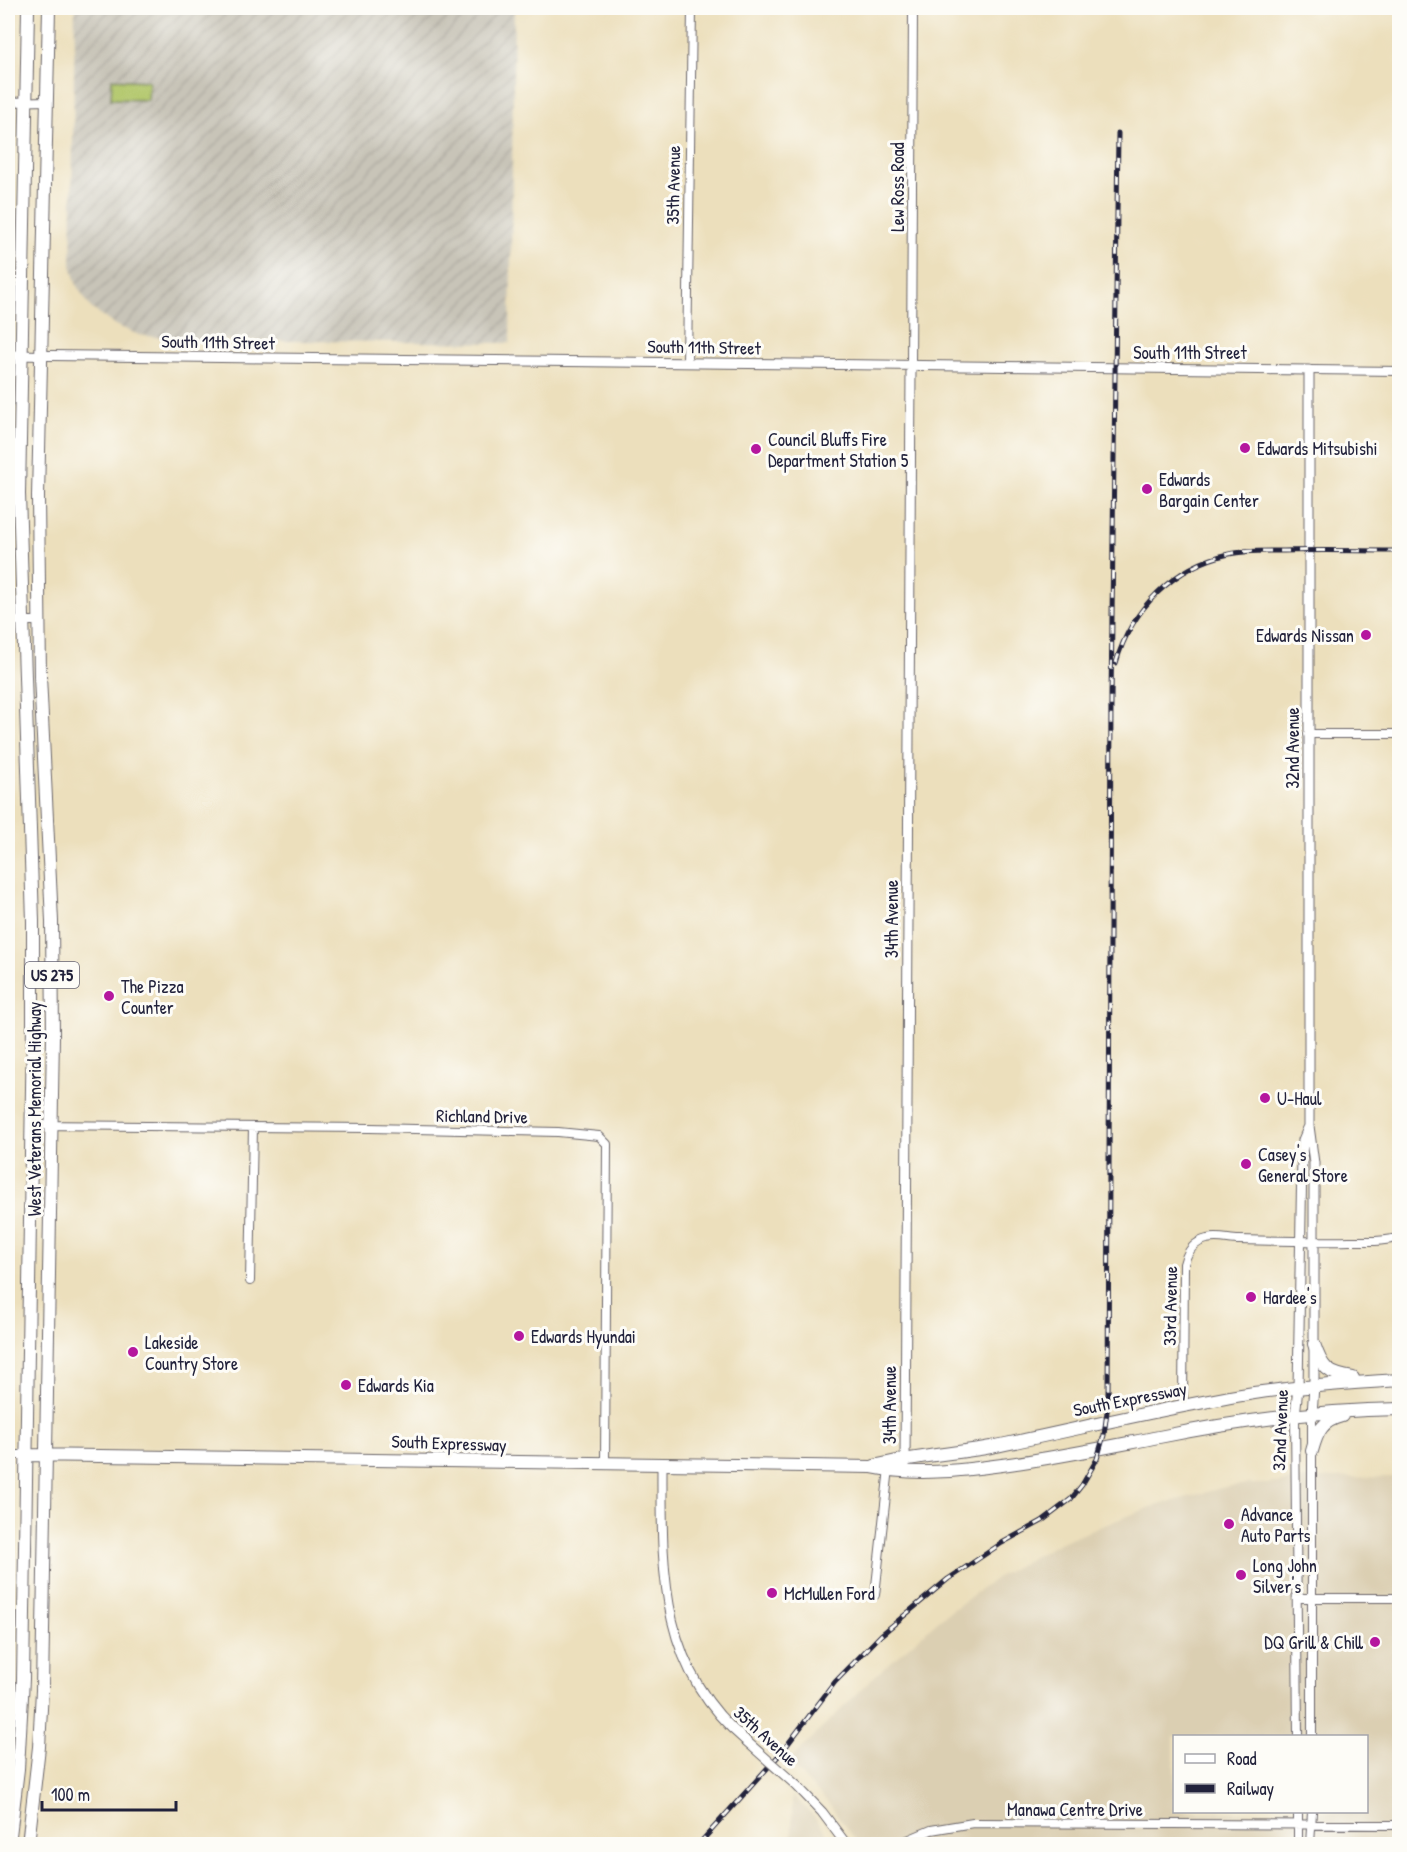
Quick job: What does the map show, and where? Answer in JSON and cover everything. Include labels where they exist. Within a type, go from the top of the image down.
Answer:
[{"type":"main road","name":"West Veterans Memorial Highway","points":[[27,1455],[33,921],[14,355],[27,101],[28,8]]},
{"type":"main road","name":"West Veterans Memorial Highway","points":[[47,1455],[52,1125],[52,921],[40,621],[38,496],[49,8]]},
{"type":"main road","points":[[1314,1344],[1322,1364],[1330,1372],[1376,1381]]},
{"type":"main road","name":"South Expressway","points":[[27,1455],[871,1467],[905,1465],[1183,1406],[1314,1386],[1400,1380]]},
{"type":"main road","name":"South Expressway","points":[[905,1465],[951,1471],[1040,1460],[1192,1431],[1295,1416],[1400,1408]]},
{"type":"main road","points":[[1312,1451],[1317,1434],[1325,1423],[1361,1410]]},
{"type":"main road","name":"US 275","points":[[9,1845],[21,1722],[27,1455]]},
{"type":"main road","name":"US 275","points":[[28,1845],[39,1747],[42,1690],[47,1455]]},
{"type":"street","name":"35th Avenue","points":[[687,363],[692,8]]},
{"type":"street","name":"Lew Ross Road","points":[[911,367],[913,8]]},
{"type":"street","points":[[8,102],[47,101]]},
{"type":"street","name":"South 11th Street","points":[[14,355],[1400,371]]},
{"type":"street","name":"34th Avenue","points":[[905,1465],[911,367]]},
{"type":"street","name":"32nd Avenue","points":[[1309,370],[1309,1126],[1314,1163],[1312,1735]]},
{"type":"street","points":[[8,621],[40,621]]},
{"type":"street","points":[[1308,734],[1400,734]]},
{"type":"street","name":"Richland Drive","points":[[32,1125],[253,1126],[558,1132],[588,1134],[604,1139],[607,1144],[605,1464]]},
{"type":"street","points":[[250,1281],[253,1126]]},
{"type":"street","name":"32nd Avenue","points":[[1298,1735],[1298,1598],[1294,1460],[1298,1388],[1302,1156],[1303,1140],[1309,1126]]},
{"type":"street","points":[[1300,1241],[1374,1240],[1400,1237]]},
{"type":"street","name":"33rd Avenue","points":[[1183,1406],[1184,1264],[1189,1251],[1199,1242],[1215,1238],[1300,1241]]},
{"type":"street","points":[[8,1455],[27,1455]]},
{"type":"street","name":"35th Avenue","points":[[662,1464],[663,1564],[666,1591],[674,1630],[699,1686],[722,1719],[796,1785],[822,1812],[846,1845]]},
{"type":"street","points":[[875,1595],[889,1466]]},
{"type":"street","points":[[1298,1598],[1400,1598]]},
{"type":"street","points":[[1298,1813],[1298,1845]]},
{"type":"street","points":[[1310,1845],[1312,1813]]},
{"type":"street","name":"Manawa Centre Drive","points":[[898,1845],[931,1830],[973,1823],[1400,1825]]},
{"type":"shaded area","points":[[75,8],[514,8],[510,343],[183,340],[139,335],[113,324],[91,308],[77,286],[71,265]]},
{"type":"shaded area","points":[[1399,1477],[1399,1844],[858,1844],[830,1805],[788,1762],[876,1675],[940,1619],[999,1576],[1059,1543],[1148,1508],[1225,1487],[1312,1478]]},
{"type":"shaded area","points":[[792,1795],[816,1818],[834,1844],[792,1844]]},
{"type":"green space","points":[[112,79],[149,81],[148,100],[111,99]]},
{"type":"railway","points":[[699,1844],[781,1753],[835,1682],[881,1635],[948,1579],[1002,1543],[1042,1521],[1071,1499],[1097,1459],[1104,1435],[1108,1404],[1111,698],[1118,133]]},
{"type":"railway","points":[[1116,663],[1132,625],[1144,608],[1173,580],[1190,568],[1209,560],[1250,551],[1400,551]]},
{"type":"place","name":"Edwards Mitsubishi","points":[[1245,448]]},
{"type":"place","name":"Council Bluffs Fire Department Station 5","points":[[756,449]]},
{"type":"place","name":"Edwards Bargain Center","points":[[1147,489]]},
{"type":"place","name":"Edwards Nissan","points":[[1366,635]]},
{"type":"place","name":"The Pizza Counter","points":[[109,996]]},
{"type":"place","name":"U-Haul","points":[[1265,1098]]},
{"type":"place","name":"Casey's General Store","points":[[1246,1164]]},
{"type":"place","name":"Hardee's","points":[[1251,1297]]},
{"type":"place","name":"Edwards Hyundai","points":[[519,1336]]},
{"type":"place","name":"Lakeside Country Store","points":[[133,1352]]},
{"type":"place","name":"Edwards Kia","points":[[346,1385]]},
{"type":"place","name":"Advance Auto Parts","points":[[1229,1524]]},
{"type":"place","name":"Long John Silver's","points":[[1241,1575]]},
{"type":"place","name":"McMullen Ford","points":[[772,1593]]},
{"type":"place","name":"DQ Grill & Chill","points":[[1375,1642]]}]
